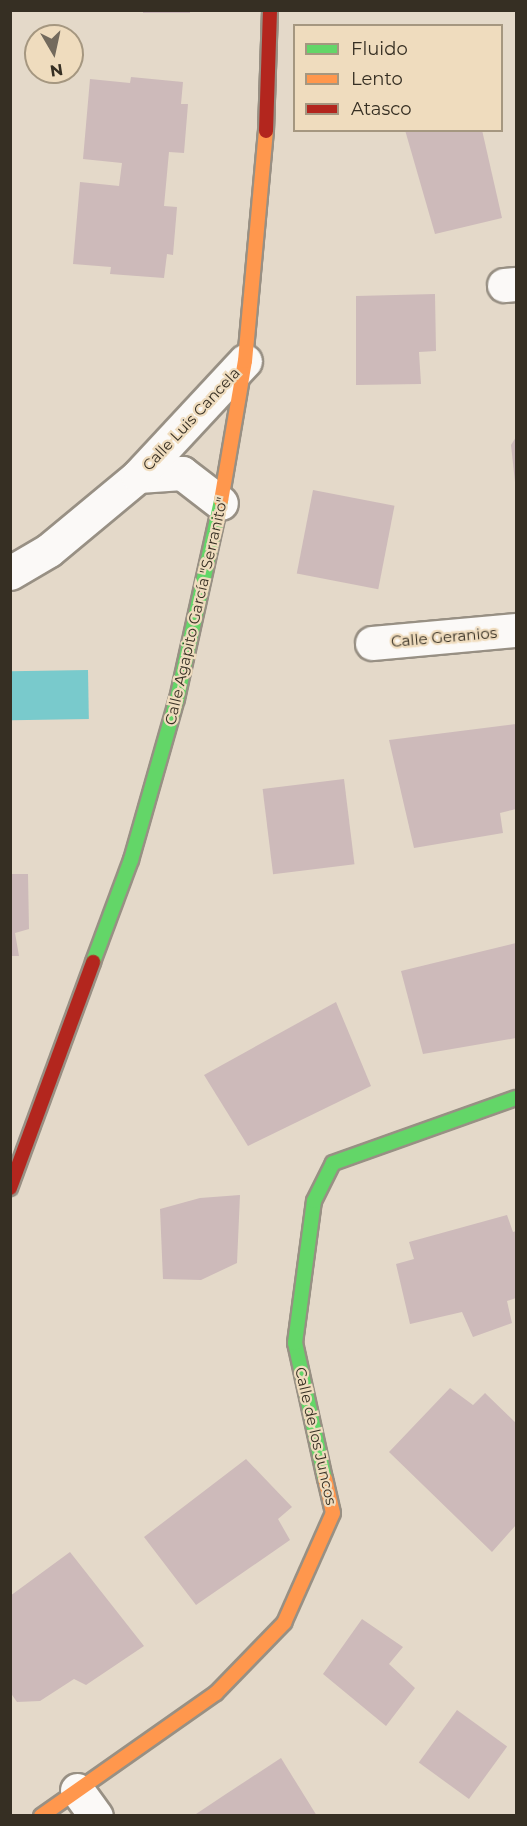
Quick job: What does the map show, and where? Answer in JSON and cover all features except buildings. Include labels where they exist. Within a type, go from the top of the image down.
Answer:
[{"type":"street","name":"Calle Agapito García \"Serranito\"","points":[[10,1188],[131,860],[177,699],[221,503],[245,361],[268,113],[270,10]]},
{"type":"street","name":"Calle Luis Cancela","points":[[10,573],[50,550],[138,476],[245,361]]},
{"type":"street","name":"Calle Luis Cancela","points":[[138,476],[182,473],[221,503]]},
{"type":"street","name":"Calle Geranios","points":[[372,643],[516,630]]},
{"type":"street","name":"Calle de los Juncos","points":[[41,1815],[86,1803],[216,1693],[284,1623],[333,1513],[295,1343],[314,1201],[333,1163],[516,1098]]},
{"type":"water","points":[[88,670],[89,719],[12,720],[11,671]]},
{"type":"traffic: fast","points":[[93,962],[131,860],[177,699],[221,501]]},
{"type":"traffic: fast","points":[[325,1479],[295,1343],[314,1201],[333,1163],[516,1098]]},
{"type":"traffic: slow","points":[[221,501],[245,361],[266,131]]},
{"type":"traffic: slow","points":[[41,1816],[216,1693],[284,1623],[333,1513],[325,1479]]},
{"type":"traffic: jam","points":[[266,131],[270,10]]},
{"type":"traffic: jam","points":[[10,1188],[93,962]]}]
